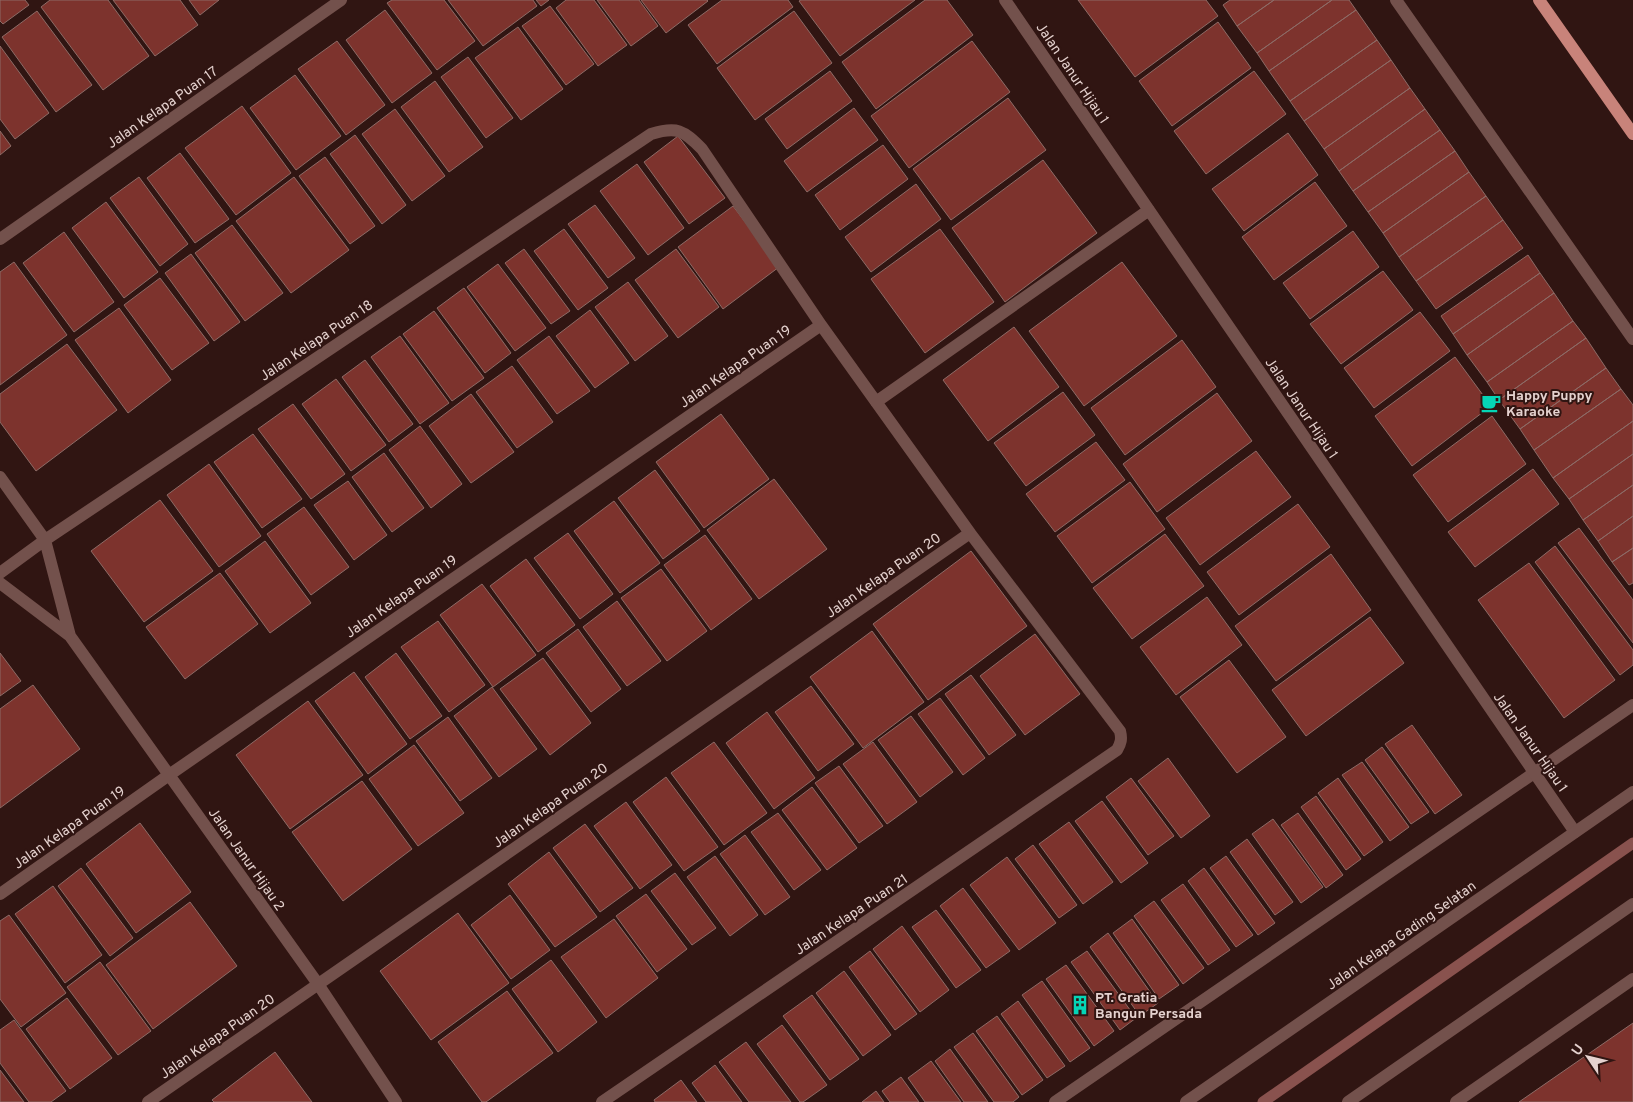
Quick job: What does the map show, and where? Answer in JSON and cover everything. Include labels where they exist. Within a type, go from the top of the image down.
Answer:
[{"type":"main road","points":[[1539,0],[1633,134]]},
{"type":"street","name":"Jalan Kelapa Puan 17","points":[[0,239],[341,0]]},
{"type":"street","name":"Jalan Janur Hijau 1","points":[[1005,0],[1575,832]]},
{"type":"street","points":[[1396,0],[1631,330]]},
{"type":"street","name":"Jalan Kelapa Puan 18","points":[[0,573],[45,540],[651,134],[668,129],[678,131],[691,137],[702,149],[821,325]]},
{"type":"street","points":[[876,402],[1149,210]]},
{"type":"street","points":[[821,325],[970,533]]},
{"type":"street","name":"Jalan Kelapa Puan 19","points":[[0,894],[169,775],[821,325]]},
{"type":"street","name":"Jalan Janur Hijau 2","points":[[0,477],[45,540],[70,636]]},
{"type":"street","name":"Jalan Kelapa Puan 21","points":[[602,1102],[1117,750],[1122,737],[1120,731],[970,533]]},
{"type":"street","name":"Jalan Kelapa Puan 20","points":[[148,1102],[970,533]]},
{"type":"street","name":"Jalan Janur Hijau 2","points":[[0,582],[70,636],[318,984],[396,1102]]},
{"type":"street","points":[[1055,1102],[1633,705]]},
{"type":"street","name":"Jalan Kelapa Gading Selatan","points":[[1186,1102],[1633,792]]},
{"type":"street","points":[[1348,1102],[1633,904]]},
{"type":"street","points":[[1456,1102],[1633,979]]},
{"type":"building","points":[[0,0],[25,0],[29,5],[3,24],[0,21]]},
{"type":"building","points":[[50,0],[108,0],[149,56],[103,90],[41,7]]},
{"type":"building","points":[[113,0],[180,0],[198,25],[155,56]]},
{"type":"building","points":[[189,0],[219,0],[200,15]]},
{"type":"building","points":[[392,0],[444,0],[475,41],[437,70],[387,3]]},
{"type":"building","points":[[448,0],[533,0],[537,6],[483,46]]},
{"type":"building","points":[[536,0],[549,0],[541,6]]},
{"type":"building","points":[[566,0],[594,0],[627,45],[598,66],[556,8]]},
{"type":"building","points":[[597,0],[639,0],[658,26],[631,46]]},
{"type":"building","points":[[641,0],[707,0],[708,1],[666,33]]},
{"type":"building","points":[[722,0],[788,0],[793,7],[717,64],[688,25]]},
{"type":"building","points":[[915,0],[840,56],[799,1]]},
{"type":"building","points":[[925,0],[947,0],[973,35],[876,109],[842,62]]},
{"type":"building","points":[[1078,0],[1206,0],[1218,16],[1135,77]]},
{"type":"building","points":[[1230,0],[1274,0],[1237,26],[1223,5]]},
{"type":"building","points":[[1274,0],[1332,0],[1257,53],[1237,26]]},
{"type":"building","points":[[1332,0],[1349,0],[1356,10],[1269,71],[1257,53]]},
{"type":"building","points":[[550,6],[594,64],[566,85],[522,26]]},
{"type":"building","points":[[385,10],[432,73],[392,103],[346,40]]},
{"type":"building","points":[[1356,10],[1377,40],[1290,101],[1269,71]]},
{"type":"building","points":[[37,11],[92,85],[56,112],[2,37]]},
{"type":"building","points":[[794,11],[832,63],[755,120],[717,68]]},
{"type":"building","points":[[1218,22],[1251,68],[1172,126],[1139,81]]},
{"type":"building","points":[[518,27],[563,89],[521,120],[475,58]]},
{"type":"building","points":[[1377,40],[1391,60],[1304,121],[1290,101]]},
{"type":"building","points":[[337,41],[385,105],[346,135],[298,69]]},
{"type":"building","points":[[972,41],[1010,92],[909,168],[871,116]]},
{"type":"building","points":[[0,46],[49,113],[15,139],[0,119]]},
{"type":"building","points":[[468,57],[513,118],[486,138],[441,77]]},
{"type":"building","points":[[1391,60],[1410,88],[1324,149],[1304,121]]},
{"type":"building","points":[[830,71],[852,101],[787,149],[765,119]]},
{"type":"building","points":[[1254,71],[1286,114],[1206,174],[1174,131]]},
{"type":"building","points":[[295,75],[341,136],[296,170],[250,108]]},
{"type":"building","points":[[435,81],[483,147],[449,172],[401,107]]},
{"type":"building","points":[[1410,88],[1425,109],[1339,171],[1324,149]]},
{"type":"building","points":[[1008,98],[1046,150],[951,220],[913,169]]},
{"type":"building","points":[[242,106],[291,173],[236,215],[185,148]]},
{"type":"building","points":[[854,108],[878,140],[807,192],[784,161]]},
{"type":"building","points":[[395,109],[445,176],[412,201],[362,134]]},
{"type":"building","points":[[1425,109],[1440,130],[1353,191],[1339,171]]},
{"type":"building","points":[[1440,130],[1455,151],[1368,212],[1353,191]]},
{"type":"building","points":[[0,131],[11,146],[0,155]]},
{"type":"building","points":[[1288,133],[1318,175],[1244,231],[1212,189]]},
{"type":"building","points":[[355,135],[406,205],[382,224],[330,154]]},
{"type":"building","points":[[678,136],[725,198],[689,224],[644,162]]},
{"type":"building","points":[[883,145],[908,179],[840,230],[815,195]]},
{"type":"building","points":[[1455,151],[1469,172],[1383,233],[1368,212]]},
{"type":"building","points":[[180,153],[229,219],[195,243],[147,178]]},
{"type":"building","points":[[325,157],[375,226],[350,244],[299,176]]},
{"type":"building","points":[[1043,160],[1097,233],[1005,302],[952,228]]},
{"type":"building","points":[[637,164],[684,228],[648,255],[600,191]]},
{"type":"building","points":[[1469,172],[1486,196],[1399,257],[1383,233]]},
{"type":"building","points":[[139,177],[188,244],[160,266],[110,198]]},
{"type":"building","points":[[294,177],[349,250],[291,293],[236,221]]},
{"type":"building","points":[[1315,182],[1347,226],[1274,280],[1242,237]]},
{"type":"building","points":[[916,184],[941,219],[871,272],[845,237]]},
{"type":"building","points":[[1486,196],[1503,220],[1416,281],[1399,257]]},
{"type":"building","points":[[106,202],[158,272],[124,298],[72,228]]},
{"type":"building","points":[[595,205],[635,258],[608,278],[568,224]]},
{"type":"building","points":[[733,206],[779,267],[723,309],[678,247]]},
{"type":"building","points":[[1503,220],[1523,248],[1436,309],[1416,281]]},
{"type":"building","points":[[232,225],[283,293],[245,321],[195,253]]},
{"type":"building","points":[[564,229],[608,288],[578,310],[534,251]]},
{"type":"building","points":[[940,229],[994,302],[925,353],[871,279]]},
{"type":"building","points":[[1353,231],[1379,267],[1310,319],[1283,283]]},
{"type":"building","points":[[64,232],[114,302],[74,332],[23,263]]},
{"type":"building","points":[[524,249],[570,311],[551,324],[505,263]]},
{"type":"building","points":[[676,249],[719,307],[678,338],[635,280]]},
{"type":"building","points":[[191,254],[240,322],[214,341],[165,273]]},
{"type":"building","points":[[1528,255],[1540,273],[1453,334],[1441,316]]},
{"type":"building","points":[[14,262],[67,335],[0,385],[0,272]]},
{"type":"building","points":[[1122,262],[1177,336],[1084,406],[1029,331]]},
{"type":"building","points":[[498,264],[546,328],[515,351],[467,287]]},
{"type":"building","points":[[1383,271],[1413,310],[1341,364],[1310,324]]},
{"type":"building","points":[[1540,273],[1554,293],[1467,355],[1453,334]]},
{"type":"building","points":[[160,278],[209,343],[172,370],[124,305]]},
{"type":"building","points":[[628,282],[668,336],[635,361],[595,307]]},
{"type":"building","points":[[464,288],[511,353],[485,373],[437,308]]},
{"type":"building","points":[[1554,293],[1573,321],[1487,382],[1467,355]]},
{"type":"building","points":[[119,308],[171,380],[128,413],[75,340]]},
{"type":"building","points":[[590,310],[629,363],[595,388],[556,336]]},
{"type":"building","points":[[434,311],[484,378],[452,401],[403,334]]},
{"type":"building","points":[[1420,312],[1450,351],[1374,408],[1344,368]]},
{"type":"building","points":[[1573,321],[1586,338],[1499,400],[1487,382]]},
{"type":"building","points":[[1014,327],[1059,387],[988,441],[943,380]]},
{"type":"building","points":[[400,336],[449,403],[420,424],[371,357]]},
{"type":"building","points":[[549,336],[590,391],[557,414],[517,360]]},
{"type":"building","points":[[1586,338],[1606,368],[1520,429],[1499,400]]},
{"type":"building","points":[[1182,340],[1216,387],[1125,455],[1091,408]]},
{"type":"building","points":[[67,344],[117,410],[36,471],[0,422],[0,394]]},
{"type":"building","points":[[1455,357],[1491,406],[1412,466],[1375,416]]},
{"type":"building","points":[[365,360],[413,424],[389,442],[342,377]]},
{"type":"building","points":[[512,366],[553,422],[517,448],[476,392]]},
{"type":"building","points":[[1606,368],[1621,389],[1534,450],[1520,429]]},
{"type":"building","points":[[336,379],[386,445],[351,471],[302,404]]},
{"type":"building","points":[[1621,389],[1633,405],[1633,421],[1553,478],[1534,450]]},
{"type":"building","points":[[1063,392],[1095,435],[1026,486],[994,443]]},
{"type":"building","points":[[1217,393],[1252,441],[1157,512],[1123,464]]},
{"type":"building","points":[[471,394],[514,452],[471,483],[429,426]]},
{"type":"building","points":[[293,404],[345,474],[311,499],[258,429]]},
{"type":"building","points":[[721,414],[769,479],[704,528],[656,462]]},
{"type":"building","points":[[1492,416],[1526,464],[1448,522],[1413,475]]},
{"type":"building","points":[[1633,421],[1633,454],[1569,499],[1553,478]]},
{"type":"building","points":[[420,426],[462,484],[431,508],[389,450]]},
{"type":"building","points":[[253,434],[302,499],[262,528],[214,462]]},
{"type":"building","points":[[1096,442],[1125,480],[1055,532],[1026,494]]},
{"type":"building","points":[[1256,451],[1291,497],[1200,565],[1166,518]]},
{"type":"building","points":[[384,453],[424,508],[392,532],[352,477]]},
{"type":"building","points":[[1633,454],[1633,485],[1583,520],[1569,499]]},
{"type":"building","points":[[209,464],[261,536],[219,567],[167,495]]},
{"type":"building","points":[[1533,469],[1559,504],[1475,567],[1448,532]]},
{"type":"building","points":[[655,470],[700,531],[663,559],[618,498]]},
{"type":"building","points":[[774,479],[827,549],[759,599],[707,530]]},
{"type":"building","points":[[348,481],[387,535],[354,560],[314,505]]},
{"type":"building","points":[[1130,482],[1165,529],[1092,583],[1057,536]]},
{"type":"building","points":[[1633,485],[1633,516],[1598,541],[1583,520]]},
{"type":"building","points":[[160,500],[213,571],[144,622],[91,551]]},
{"type":"building","points":[[614,501],[660,563],[620,593],[574,531]]},
{"type":"building","points":[[1298,504],[1330,547],[1239,615],[1207,572]]},
{"type":"building","points":[[304,507],[349,567],[311,595],[267,534]]},
{"type":"building","points":[[1633,516],[1633,548],[1612,562],[1598,541]]},
{"type":"building","points":[[1579,528],[1633,600],[1633,643],[1558,543]]},
{"type":"building","points":[[568,533],[613,594],[580,619],[534,558]]},
{"type":"building","points":[[1165,534],[1204,586],[1132,639],[1093,588]]},
{"type":"building","points":[[705,535],[752,599],[711,630],[664,565]]},
{"type":"building","points":[[265,541],[311,603],[270,633],[225,571]]},
{"type":"building","points":[[1555,546],[1633,650],[1633,665],[1620,675],[1535,562]]},
{"type":"building","points":[[1633,548],[1633,583],[1629,585],[1612,562]]},
{"type":"building","points":[[971,551],[1027,626],[928,700],[873,624]]},
{"type":"building","points":[[1331,554],[1371,610],[1276,681],[1235,626]]},
{"type":"building","points":[[526,559],[575,625],[538,652],[490,586]]},
{"type":"building","points":[[1529,563],[1615,680],[1564,718],[1478,600]]},
{"type":"building","points":[[661,569],[707,631],[667,661],[621,598]]},
{"type":"building","points":[[220,573],[258,624],[185,679],[146,627]]},
{"type":"building","points":[[482,584],[536,655],[493,687],[440,615]]},
{"type":"building","points":[[1207,597],[1242,645],[1176,695],[1140,647]]},
{"type":"building","points":[[617,601],[661,661],[627,686],[583,627]]},
{"type":"building","points":[[1370,617],[1404,663],[1306,736],[1272,690]]},
{"type":"building","points":[[438,621],[485,685],[449,712],[401,647]]},
{"type":"building","points":[[578,629],[621,689],[591,712],[546,653]]},
{"type":"building","points":[[872,631],[924,702],[863,748],[810,677]]},
{"type":"building","points":[[1035,634],[1080,694],[1025,735],[980,676]]},
{"type":"building","points":[[0,653],[21,681],[0,696]]},
{"type":"building","points":[[396,653],[442,716],[410,739],[365,677]]},
{"type":"building","points":[[543,658],[591,723],[550,755],[500,689]]},
{"type":"building","points":[[1229,660],[1286,737],[1237,773],[1180,697]]},
{"type":"building","points":[[354,672],[407,744],[368,774],[315,701]]},
{"type":"building","points":[[971,675],[1016,735],[989,755],[945,694]]},
{"type":"building","points":[[33,685],[80,749],[0,808],[0,709]]},
{"type":"building","points":[[811,686],[854,744],[818,771],[775,712]]},
{"type":"building","points":[[492,687],[537,749],[499,777],[454,716]]},
{"type":"building","points":[[940,698],[985,758],[963,775],[918,714]]},
{"type":"building","points":[[308,701],[363,775],[290,829],[236,755]]},
{"type":"building","points":[[767,712],[815,778],[774,809],[726,743]]},
{"type":"building","points":[[911,716],[953,772],[920,797],[878,740]]},
{"type":"building","points":[[448,717],[492,778],[460,801],[416,741]]},
{"type":"building","points":[[1412,725],[1462,795],[1435,814],[1385,744]]},
{"type":"building","points":[[714,742],[767,813],[724,845],[671,773]]},
{"type":"building","points":[[873,742],[917,802],[887,824],[843,764]]},
{"type":"building","points":[[414,745],[464,813],[418,846],[369,779]]},
{"type":"building","points":[[1382,747],[1429,812],[1411,824],[1365,760]]},
{"type":"building","points":[[1168,758],[1210,816],[1181,838],[1138,781]]},
{"type":"building","points":[[1362,762],[1409,827],[1390,841],[1342,775]]},
{"type":"building","points":[[839,766],[883,826],[859,843],[815,783]]},
{"type":"building","points":[[666,777],[718,847],[684,871],[633,802]]},
{"type":"building","points":[[1131,778],[1174,836],[1148,855],[1106,797]]},
{"type":"building","points":[[1338,778],[1383,842],[1364,856],[1318,793]]},
{"type":"building","points":[[362,781],[412,849],[343,901],[292,832]]},
{"type":"building","points":[[812,787],[857,848],[827,870],[782,810]]},
{"type":"building","points":[[1316,796],[1361,859],[1346,870],[1301,807]]},
{"type":"building","points":[[1102,801],[1148,863],[1121,883],[1075,821]]},
{"type":"building","points":[[626,802],[672,865],[640,889],[594,826]]},
{"type":"building","points":[[778,813],[821,870],[794,890],[751,832]]},
{"type":"building","points":[[1298,813],[1343,875],[1326,888],[1281,825]]},
{"type":"building","points":[[1273,819],[1323,887],[1301,903],[1252,834]]},
{"type":"building","points":[[1069,822],[1113,882],[1083,904],[1039,844]]},
{"type":"building","points":[[140,823],[191,892],[136,933],[86,864]]},
{"type":"building","points":[[585,824],[633,888],[600,912],[553,848]]},
{"type":"building","points":[[745,835],[790,897],[765,915],[720,854]]},
{"type":"building","points":[[1247,839],[1293,902],[1275,915],[1230,852]]},
{"type":"building","points":[[1033,845],[1077,905],[1059,918],[1015,859]]},
{"type":"building","points":[[549,852],[597,917],[555,947],[508,884]]},
{"type":"building","points":[[715,856],[758,915],[730,936],[687,877]]},
{"type":"building","points":[[1226,856],[1275,923],[1258,935],[1210,868]]},
{"type":"building","points":[[1007,857],[1056,923],[1019,950],[970,885]]},
{"type":"building","points":[[81,868],[133,938],[110,956],[58,886]]},
{"type":"building","points":[[1204,868],[1253,935],[1236,947],[1188,881]]},
{"type":"building","points":[[675,873],[716,928],[692,945],[651,891]]},
{"type":"building","points":[[1183,884],[1230,950],[1208,965],[1161,900]]},
{"type":"building","points":[[53,886],[102,955],[65,983],[15,914]]},
{"type":"building","points":[[963,888],[1010,951],[986,968],[940,906]]},
{"type":"building","points":[[646,894],[687,949],[657,972],[616,916]]},
{"type":"building","points":[[510,895],[550,950],[511,979],[471,925]]},
{"type":"building","points":[[1154,901],[1204,968],[1183,984],[1134,916]]},
{"type":"building","points":[[190,902],[237,966],[153,1029],[106,965]]},
{"type":"building","points":[[936,910],[981,970],[956,988],[912,927]]},
{"type":"building","points":[[458,913],[509,983],[431,1040],[380,971]]},
{"type":"building","points":[[9,915],[66,993],[21,1027],[0,999],[0,921]]},
{"type":"building","points":[[614,919],[658,978],[606,1018],[561,957]]},
{"type":"building","points":[[1132,919],[1179,985],[1159,999],[1113,933]]},
{"type":"building","points":[[902,926],[949,990],[920,1012],[873,949]]},
{"type":"building","points":[[1108,933],[1158,1003],[1140,1016],[1090,947]]},
{"type":"building","points":[[870,951],[917,1014],[895,1030],[849,967]]},
{"type":"building","points":[[1087,951],[1136,1018],[1120,1030],[1071,962]]},
{"type":"building","points":[[551,960],[597,1022],[558,1052],[512,989]]},
{"type":"building","points":[[100,962],[151,1031],[118,1055],[67,987]]},
{"type":"building","name":"PT. Gratia Bangun Persada","points":[[1066,965],[1114,1031],[1094,1046],[1046,979]]},
{"type":"building","points":[[844,971],[891,1035],[863,1056],[816,993]]},
{"type":"building","points":[[1042,981],[1090,1048],[1070,1062],[1022,995]]},
{"type":"building","points":[[507,991],[553,1053],[486,1102],[482,1102],[438,1042]]},
{"type":"building","points":[[812,995],[859,1059],[830,1080],[783,1016]]},
{"type":"building","points":[[67,998],[112,1058],[70,1089],[26,1029]]},
{"type":"building","points":[[1018,1001],[1065,1066],[1047,1078],[1001,1014]]},
{"type":"building","points":[[997,1016],[1043,1080],[1022,1095],[976,1031]]},
{"type":"building","points":[[14,1020],[66,1091],[51,1102],[29,1102],[0,1063],[0,1030]]},
{"type":"building","points":[[1633,1023],[1633,1102],[1519,1102]]},
{"type":"building","points":[[782,1025],[827,1085],[803,1102],[800,1102],[757,1044]]},
{"type":"building","points":[[973,1033],[1019,1097],[1013,1102],[994,1102],[954,1047]]},
{"type":"building","points":[[746,1042],[791,1102],[749,1102],[719,1062]]},
{"type":"building","points":[[950,1049],[988,1102],[964,1102],[935,1061]]},
{"type":"building","points":[[275,1052],[312,1102],[214,1102],[212,1100]]},
{"type":"building","points":[[931,1061],[961,1102],[925,1102],[908,1078]]},
{"type":"building","points":[[715,1065],[742,1102],[706,1102],[692,1083]]},
{"type":"building","points":[[0,1070],[24,1102],[0,1102]]},
{"type":"building","points":[[901,1077],[919,1102],[890,1102],[882,1091]]},
{"type":"building","points":[[681,1080],[697,1102],[655,1102],[654,1100]]},
{"type":"building","points":[[876,1091],[884,1102],[862,1102]]},
{"type":"waterway","points":[[1263,1102],[1633,843]]},
{"type":"place","name":"Happy Puppy Karaoke","points":[[1491,403]]},
{"type":"place","name":"PT. Gratia Bangun Persada","points":[[1080,1005]]}]
